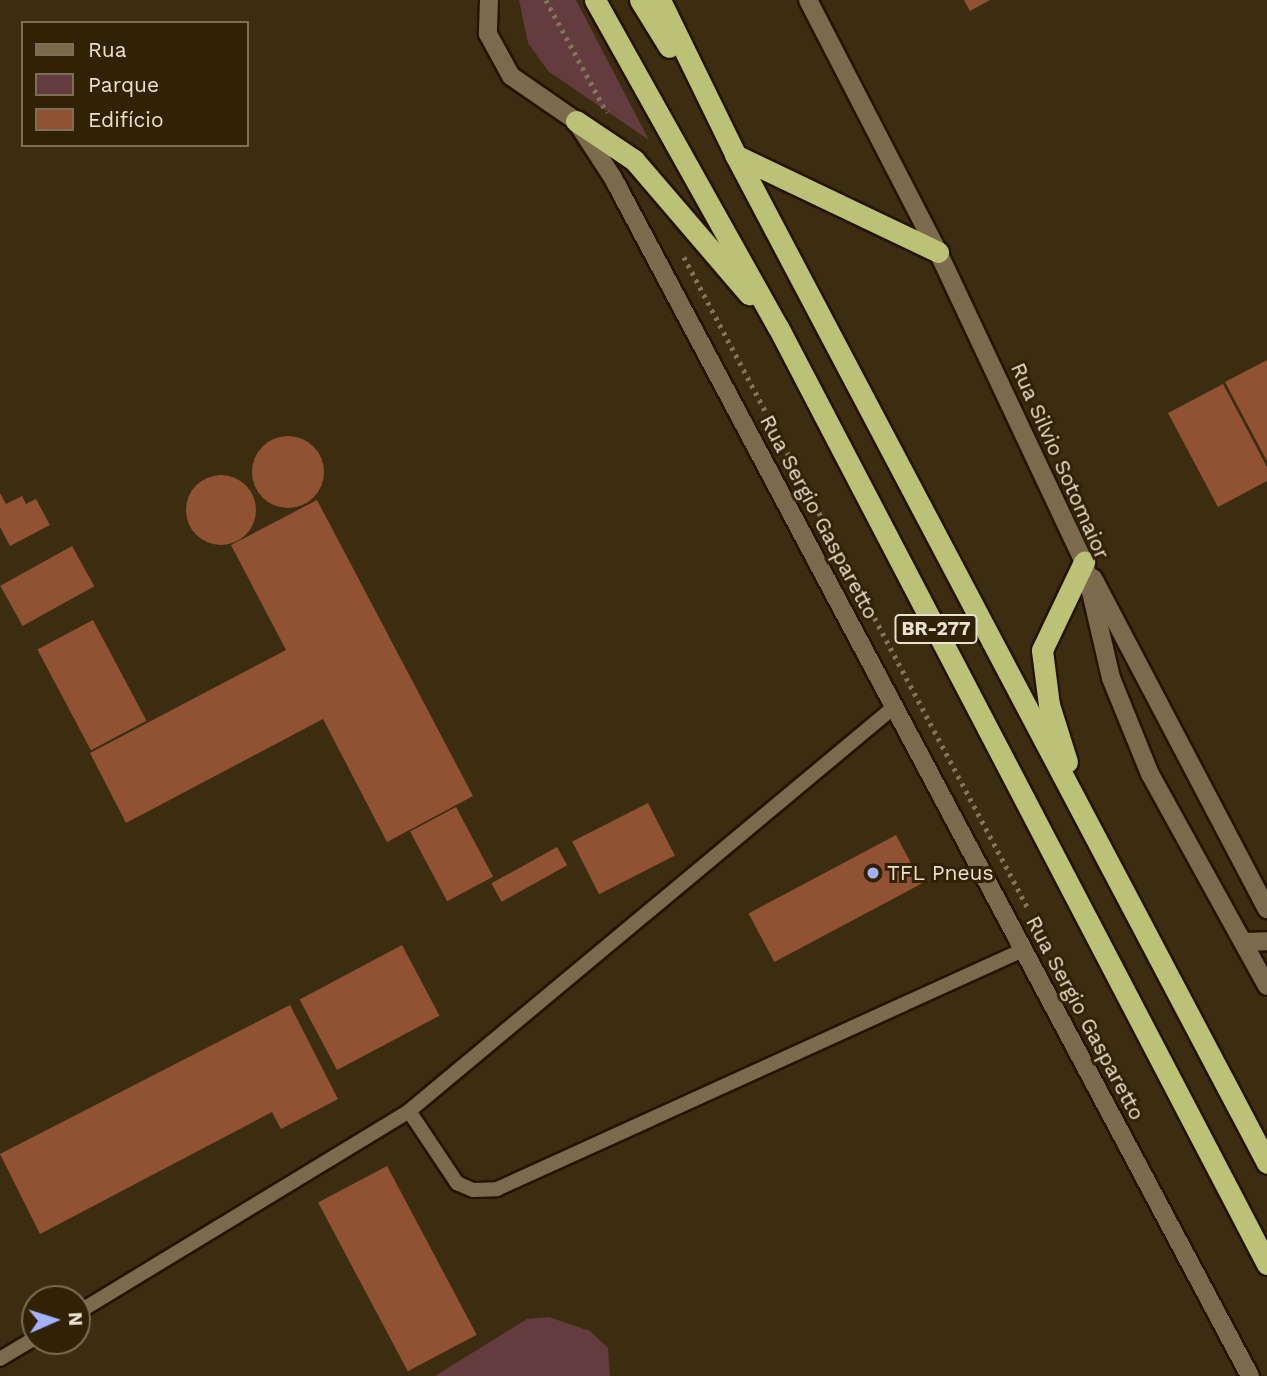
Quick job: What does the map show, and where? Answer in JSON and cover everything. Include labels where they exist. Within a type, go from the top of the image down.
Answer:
[{"type":"highway","name":"BR-277","points":[[595,0],[778,327],[1267,1264]]},
{"type":"highway","points":[[640,0],[737,158],[938,252]]},
{"type":"highway","name":"BR-277","points":[[660,0],[737,158],[1267,1163]]},
{"type":"highway","points":[[576,121],[634,160],[778,327]]},
{"type":"highway","points":[[1084,562],[1042,650],[1049,705],[1084,814]]},
{"type":"street","name":"Rua Sergio Gasparetto","points":[[489,0],[488,34],[511,76],[576,121],[613,178],[1250,1376]]},
{"type":"street","name":"Rua Silvio Sotomaior","points":[[808,0],[938,252],[1084,562],[1097,630],[1128,723],[1150,774],[1267,986]]},
{"type":"street","points":[[1084,562],[1267,909]]},
{"type":"street","points":[[1244,942],[1267,940]]},
{"type":"lane","points":[[91,1304],[409,1111],[894,707]]},
{"type":"lane","points":[[409,1111],[457,1183],[473,1189],[497,1189],[1023,950]]},
{"type":"lane","points":[[0,1359],[21,1346]]},
{"type":"path","points":[[546,0],[611,122]]},
{"type":"path","points":[[677,244],[1034,919]]},
{"type":"green space","points":[[519,0],[576,0],[649,140],[548,71],[528,43]]},
{"type":"green space","points":[[549,1317],[590,1331],[608,1348],[610,1376],[435,1376],[527,1319]]},
{"type":"building","points":[[964,0],[990,0],[970,11]]},
{"type":"building","points":[[1267,360],[1267,461],[1225,382]]},
{"type":"building","points":[[1223,384],[1267,467],[1267,481],[1218,507],[1168,413]]},
{"type":"building","points":[[288,436],[308,442],[318,452],[324,472],[318,492],[308,502],[288,508],[268,502],[258,492],[252,472],[258,452],[268,442]]},
{"type":"building","points":[[221,475],[246,485],[256,510],[246,535],[221,545],[196,535],[186,510],[196,485]]},
{"type":"building","points":[[0,493],[6,504],[22,496],[26,504],[36,499],[50,525],[10,546],[0,527]]},
{"type":"building","points":[[317,500],[473,796],[387,842],[323,719],[126,823],[90,753],[286,650],[231,545]]},
{"type":"building","points":[[72,546],[94,586],[23,626],[0,586]]},
{"type":"building","points":[[93,620],[147,721],[91,750],[37,650]]},
{"type":"building","points":[[648,803],[675,856],[599,894],[572,842]]},
{"type":"building","points":[[456,807],[493,877],[447,901],[410,831]]},
{"type":"building","points":[[896,835],[922,884],[774,962],[749,913]]},
{"type":"building","points":[[557,847],[567,865],[502,902],[491,883]]},
{"type":"building","points":[[402,945],[440,1016],[337,1070],[300,999]]},
{"type":"building","points":[[290,1005],[338,1099],[281,1129],[272,1112],[40,1234],[0,1154]]},
{"type":"building","points":[[387,1166],[477,1335],[408,1371],[318,1203]]},
{"type":"place","name":"TFL Pneus","points":[[873,873]]}]
